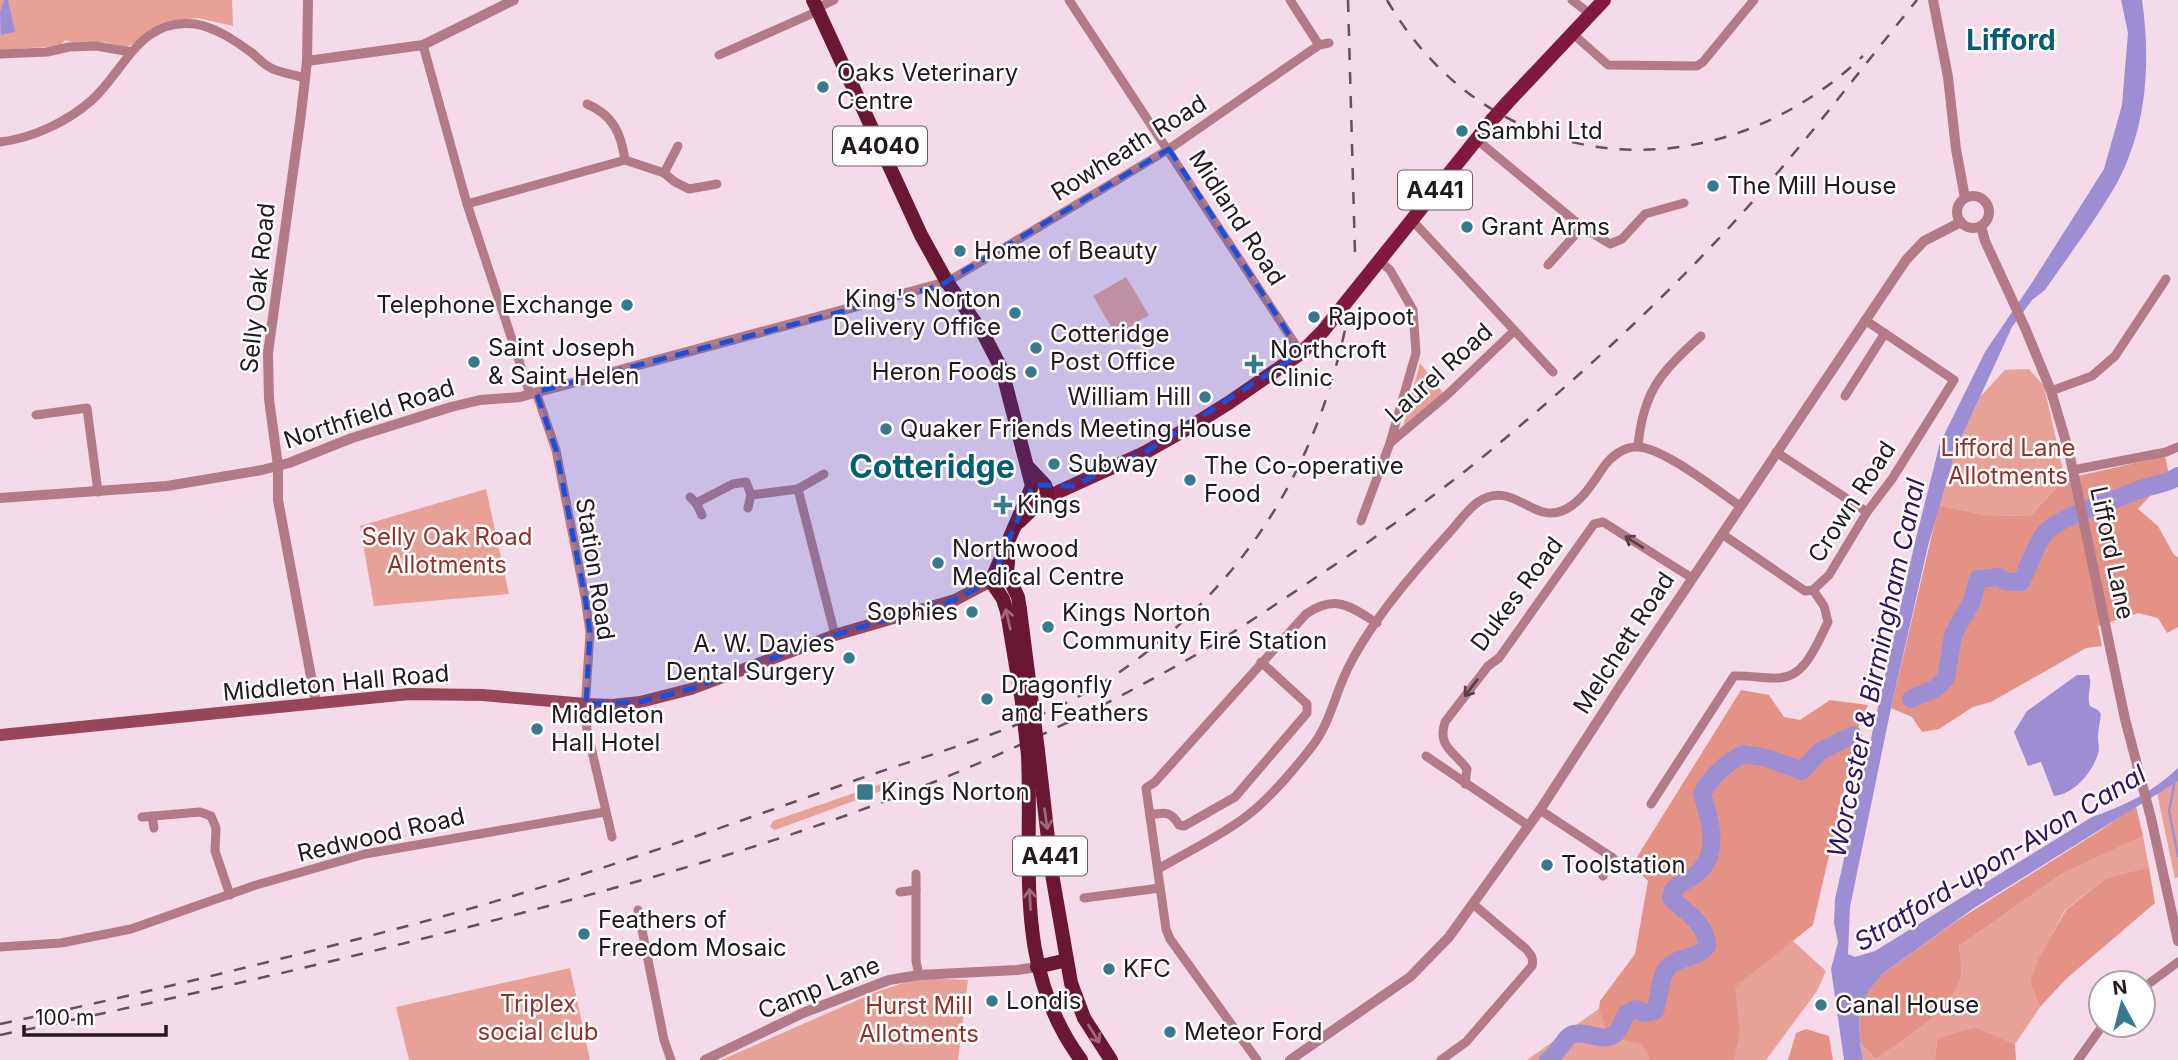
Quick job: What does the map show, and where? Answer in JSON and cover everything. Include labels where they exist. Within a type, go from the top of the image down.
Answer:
[{"type":"highway","name":"A4040","points":[[816,6],[920,235],[947,282],[994,352],[1002,370],[1028,468],[1040,491]]},
{"type":"highway","points":[[1032,757],[1032,730],[1036,726],[1018,597],[999,579],[1016,525],[1040,491]]},
{"type":"highway","name":"A441","points":[[999,579],[1067,960],[1078,1004],[1111,1060]]},
{"type":"highway","name":"A441","points":[[1032,757],[1028,865],[1031,926],[1037,967],[1060,1028],[1082,1060]]},
{"type":"highway","points":[[1037,967],[1067,960]]},
{"type":"main road","name":"A441","points":[[1040,491],[1073,486],[1144,453],[1190,427],[1301,353],[1323,331],[1492,120],[1604,0]]},
{"type":"main road","name":"Middleton Hall Road","points":[[0,735],[409,694],[453,693],[612,705],[640,702],[691,689],[835,635],[955,600],[999,579]]},
{"type":"street","name":"Selly Oak Road","points":[[309,0],[307,61],[269,345],[269,399],[278,466],[278,500],[316,703]]},
{"type":"street","points":[[307,61],[423,45],[514,0]]},
{"type":"street","points":[[719,55],[816,6],[834,0]]},
{"type":"street","name":"Midland Road","points":[[1069,0],[1301,353]]},
{"type":"street","points":[[1290,0],[1319,45]]},
{"type":"street","points":[[1572,0],[1590,14]]},
{"type":"street","points":[[1573,34],[1608,65],[1697,66],[1755,0]]},
{"type":"street","points":[[1933,0],[1948,77],[1965,198],[1957,209],[1961,222],[1970,227],[1981,226]]},
{"type":"street","points":[[0,142],[40,131],[79,110],[115,75],[131,52],[150,34],[170,25],[193,24],[220,32],[271,69],[304,78]]},
{"type":"street","name":"Rowheath Road","points":[[947,282],[1169,149],[1319,45],[1329,43]]},
{"type":"street","name":"Station Road","points":[[423,45],[467,204],[533,393],[556,450],[590,633],[587,730],[612,837]]},
{"type":"street","points":[[0,54],[96,46],[131,52]]},
{"type":"street","points":[[587,104],[600,109],[611,120],[621,138],[625,160]]},
{"type":"street","points":[[1476,139],[1582,228],[1605,242],[1614,243],[1622,239],[1645,214],[1684,203]]},
{"type":"street","points":[[664,173],[678,146]]},
{"type":"street","points":[[467,204],[625,160],[664,173],[689,189],[717,184]]},
{"type":"street","name":"Lifford Lane","points":[[1965,198],[1979,197],[1987,204],[1989,213],[1981,226],[1984,240],[2051,391],[2073,470],[2124,719],[2151,818],[2178,941]]},
{"type":"street","points":[[1411,219],[1513,332],[1553,372]]},
{"type":"street","name":"Melchett Road","points":[[1290,1060],[1410,977],[1442,946],[1540,810],[1721,534],[1916,248],[1933,234],[1961,222]]},
{"type":"street","points":[[1548,265],[1582,228]]},
{"type":"street","points":[[1361,522],[1390,443],[1417,343],[1413,310],[1391,270],[1379,260]]},
{"type":"street","points":[[2051,391],[2092,376],[2115,356],[2166,279]]},
{"type":"street","name":"Northfield Road","points":[[0,498],[167,486],[278,466],[352,438],[451,407],[533,393],[947,282]]},
{"type":"street","points":[[1845,396],[1885,334],[1865,320]]},
{"type":"street","name":"Laurel Road","points":[[1390,443],[1447,395],[1513,332]]},
{"type":"street","name":"Crown Road","points":[[1651,804],[1734,676],[1785,678],[1793,676],[1804,666],[1828,622],[1824,606],[1812,590],[1829,575],[1954,380],[1885,334]]},
{"type":"street","points":[[1638,446],[1643,409],[1650,394],[1670,363],[1701,336]]},
{"type":"street","points":[[36,415],[87,408],[98,492]]},
{"type":"street","points":[[1158,869],[1248,816],[1311,749],[1328,723],[1353,658],[1417,568],[1477,503],[1491,496],[1503,495],[1540,511],[1558,513],[1581,498],[1618,453],[1638,446],[1656,451],[1740,506]]},
{"type":"street","points":[[2073,470],[2166,452],[2178,447]]},
{"type":"street","points":[[1776,452],[1867,512]]},
{"type":"street","points":[[751,495],[799,489],[824,474]]},
{"type":"street","points":[[702,515],[693,500],[733,484],[746,482],[751,495],[748,508]]},
{"type":"street","points":[[799,489],[835,635]]},
{"type":"street","name":"Dukes Road","points":[[1465,784],[1467,769],[1443,744],[1441,733],[1445,722],[1488,666],[1499,658],[1594,524],[1602,522],[1692,578]]},
{"type":"street","points":[[1721,534],[1805,591],[1812,590]]},
{"type":"street","points":[[1257,1060],[1170,939],[1166,929],[1146,788],[1155,782],[1306,614],[1328,603],[1350,606],[1377,623]]},
{"type":"street","points":[[1150,815],[1169,813],[1179,825],[1184,826],[1235,797],[1307,713],[1307,704],[1261,662]]},
{"type":"street","points":[[1426,756],[1529,826]]},
{"type":"street","points":[[1540,810],[1613,858],[1603,876]]},
{"type":"street","points":[[154,828],[147,816],[200,812],[211,816],[216,828],[215,851],[230,895]]},
{"type":"street","name":"Redwood Road","points":[[0,947],[61,943],[131,929],[230,895],[365,854],[605,812]]},
{"type":"street","points":[[916,874],[916,961],[919,975]]},
{"type":"street","points":[[1084,898],[1160,888]]},
{"type":"street","points":[[900,892],[916,890]]},
{"type":"street","points":[[1441,1060],[1466,1042],[1533,962],[1526,949],[1473,904]]},
{"type":"street","points":[[638,910],[664,1040],[671,1060]]},
{"type":"street","points":[[2157,978],[2178,962]]},
{"type":"street","name":"Camp Lane","points":[[705,1060],[803,1013],[868,987],[919,975],[1037,967]]},
{"type":"street","points":[[2078,1060],[2093,1039]]},
{"type":"highlighted area","points":[[1169,149],[1301,353],[1144,453],[1073,486],[1033,485],[991,581],[955,600],[835,635],[691,689],[640,702],[586,704],[590,633],[585,597],[556,450],[536,392],[939,286]]},
{"type":"green space","points":[[0,0],[232,0],[233,26],[198,18],[166,22],[126,48],[105,42],[74,43],[65,40],[60,46],[0,50]]},
{"type":"green space","points":[[1126,277],[1149,315],[1116,335],[1093,296]]},
{"type":"green space","points":[[1420,363],[1444,394],[1403,427]]},
{"type":"green space","name":"Lifford Lane Allotments","points":[[2029,369],[2044,386],[2065,479],[2030,516],[1985,515],[1939,505],[1956,449],[1980,397],[2005,370]]},
{"type":"green space","name":"Selly Oak Road Allotments","points":[[486,489],[509,594],[374,606],[360,526]]},
{"type":"green space","points":[[2178,777],[2178,877],[2175,879],[2157,793]]},
{"type":"green space","points":[[898,778],[900,784],[775,830],[770,827],[773,821]]},
{"type":"green space","points":[[2143,836],[2149,867],[2106,878],[2065,910],[2030,982],[2040,1007],[2015,1044],[1975,1027],[1937,1038],[1935,1060],[1863,1060],[1860,1043],[1876,1059],[1912,1034],[1947,1003],[1961,976],[1959,946],[2062,874]]},
{"type":"green space","points":[[1760,911],[1826,971],[1817,991],[1766,1060],[1527,1060],[1621,993]]},
{"type":"green space","name":"Triplex social club","points":[[570,968],[590,1060],[409,1060],[396,1007]]},
{"type":"green space","name":"Hurst Mill Allotments","points":[[918,978],[968,980],[958,1060],[721,1060],[876,992]]},
{"type":"shaded area","points":[[4,0],[8,0],[15,32],[1,35],[0,12]]},
{"type":"shaded area","points":[[2121,0],[2142,0],[2145,23],[2144,94],[2135,140],[2117,183],[2100,210],[2045,290],[2032,300],[2012,327],[1956,449],[1928,546],[1891,708],[1850,907],[1848,954],[1855,957],[1875,951],[2092,817],[2148,791],[2178,768],[2178,781],[1974,908],[1881,975],[1859,1005],[1863,1060],[1844,1060],[1831,969],[1838,942],[1834,923],[1835,899],[1915,542],[1940,443],[1985,352],[2104,169],[2122,105],[2128,33]]},
{"type":"shaded area","points":[[2165,456],[2169,475],[2138,509],[2158,526],[2174,555],[2178,557],[2178,627],[2167,633],[2158,618],[2138,613],[2098,626],[2102,646],[2086,648],[1991,702],[1973,707],[1939,729],[1922,732],[1912,717],[1891,708],[1939,505],[1985,515],[2030,516],[2065,479]]},
{"type":"shaded area","points":[[2077,675],[2089,675],[2090,706],[2101,714],[2099,752],[2091,768],[2075,787],[2054,796],[2041,762],[2028,766],[2014,732],[2027,711]]},
{"type":"shaded area","points":[[1741,690],[1769,695],[1784,717],[1800,720],[1830,700],[1868,705],[1859,725],[1813,925],[1735,987],[1740,1032],[1734,1060],[1650,1060],[1642,1044],[1609,1037],[1599,1009],[1600,1001],[1635,954],[1648,881],[1632,865]]},
{"type":"shaded area","points":[[2136,806],[2143,836],[2062,874],[1959,946],[1960,980],[1955,992],[1936,1014],[1876,1059],[1860,1043],[1859,1005],[1881,975],[1958,920]]},
{"type":"shaded area","points":[[2149,867],[2155,903],[2066,979],[2040,1007],[2030,982],[2038,960],[2066,910],[2106,878]]},
{"type":"shaded area","points":[[1975,1027],[2015,1044],[2016,1060],[1935,1060],[1937,1038]]},
{"type":"shaded area","points":[[1806,1029],[1829,1036],[1833,1060],[1788,1060],[1796,1033]]},
{"type":"waterway","points":[[1911,699],[1936,688],[1946,678],[1953,635],[1972,601],[1978,579],[1999,577],[2007,582],[2021,582],[2038,545],[2052,527],[2088,509],[2178,476]]},
{"type":"waterway","name":"Worcester & Birmingham Canal","points":[[1548,1060],[1571,1035],[1609,1037],[1619,1029],[1626,1014],[1636,1009],[1645,1013],[1655,1011],[1661,982],[1668,967],[1699,953],[1707,946],[1699,924],[1671,898],[1673,890],[1696,874],[1709,857],[1710,825],[1702,794],[1714,776],[1744,754],[1767,758],[1802,771],[1819,752],[1853,735]]},
{"type":"waterway","points":[[2175,780],[2169,811],[2178,856]]},
{"type":"railway","points":[[1348,0],[1355,253]]},
{"type":"railway","points":[[1387,0],[1432,60],[1485,105],[1545,134],[1609,148],[1675,148],[1741,132],[1805,101],[1863,56]]},
{"type":"railway","points":[[0,1035],[343,958],[597,893],[694,865],[887,801],[998,755],[1125,694],[1208,648],[1348,556],[1434,495],[1557,394],[1628,330],[1729,228],[1801,145],[1917,0]]},
{"type":"railway","points":[[0,1024],[219,974],[490,903],[648,853],[964,744],[1070,701],[1135,661],[1176,628],[1212,593],[1244,555],[1272,515],[1316,428],[1345,330]]},
{"type":"place","name":"Oaks Veterinary Centre","points":[[823,87]]},
{"type":"place","name":"Sambhi Ltd","points":[[1462,131]]},
{"type":"place","name":"The Mill House","points":[[1713,186]]},
{"type":"place","name":"Grant Arms","points":[[1467,227]]},
{"type":"place","name":"Home of Beauty","points":[[960,251]]},
{"type":"place","name":"Telephone Exchange","points":[[627,305]]},
{"type":"place","name":"King's Norton Delivery Office","points":[[1015,313]]},
{"type":"place","name":"Rajpoot","points":[[1314,317]]},
{"type":"place","name":"Cotteridge Post Office","points":[[1036,348]]},
{"type":"place","name":"Saint Joseph & Saint Helen","points":[[474,362]]},
{"type":"place","name":"Northcroft Clinic","points":[[1254,364]]},
{"type":"place","name":"Heron Foods","points":[[1031,372]]},
{"type":"place","name":"William Hill","points":[[1205,397]]},
{"type":"place","name":"Quaker Friends Meeting House","points":[[886,429]]},
{"type":"place","name":"Subway","points":[[1054,464]]},
{"type":"place","name":"The Co-operative Food","points":[[1190,480]]},
{"type":"place","name":"Kings","points":[[1003,505]]},
{"type":"place","name":"Northwood Medical Centre","points":[[938,563]]},
{"type":"place","name":"Sophies","points":[[972,612]]},
{"type":"place","name":"Kings Norton Community Fire Station","points":[[1048,627]]},
{"type":"place","name":"A. W. Davies Dental Surgery","points":[[849,658]]},
{"type":"place","name":"Dragonfly and Feathers","points":[[987,699]]},
{"type":"place","name":"Middleton Hall Hotel","points":[[537,729]]},
{"type":"place","name":"Kings Norton","points":[[865,792]]},
{"type":"place","name":"Toolstation","points":[[1547,865]]},
{"type":"place","name":"Feathers of Freedom Mosaic","points":[[584,934]]},
{"type":"place","name":"KFC","points":[[1109,969]]},
{"type":"place","name":"Londis","points":[[992,1001]]},
{"type":"place","name":"Canal House","points":[[1821,1005]]},
{"type":"place","name":"Meteor Ford","points":[[1170,1032]]},
{"type":"district","name":"Lifford","points":[[2011,40]]},
{"type":"district","name":"Cotteridge","points":[[932,467]]},
{"type":"water label","name":"Stratford-upon-Avon Canal","points":[[2000,858]]}]
